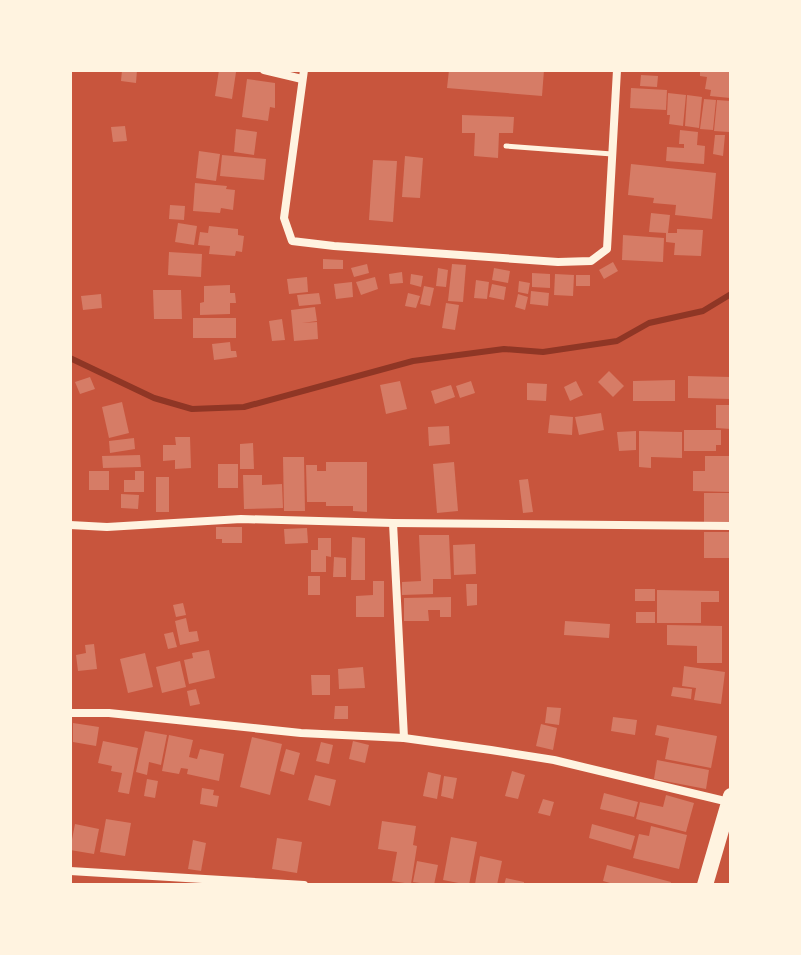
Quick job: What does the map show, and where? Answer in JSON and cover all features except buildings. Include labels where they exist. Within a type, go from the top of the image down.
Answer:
[{"type":"main road","points":[[705,885],[730,799]]},
{"type":"street","points":[[264,70],[303,74],[284,218],[292,241],[558,262],[591,261],[607,249],[617,70]]},
{"type":"street","points":[[70,525],[107,527],[241,519],[731,526]]},
{"type":"street","points":[[393,523],[404,738]]},
{"type":"street","points":[[70,713],[109,713],[301,733],[404,738],[554,760],[730,799]]},
{"type":"street","points":[[70,871],[304,885]]},
{"type":"lane","points":[[506,146],[612,154]]},
{"type":"waterway","points":[[70,358],[154,398],[192,409],[244,407],[413,361],[504,349],[543,352],[617,341],[649,323],[703,311],[731,294]]}]
